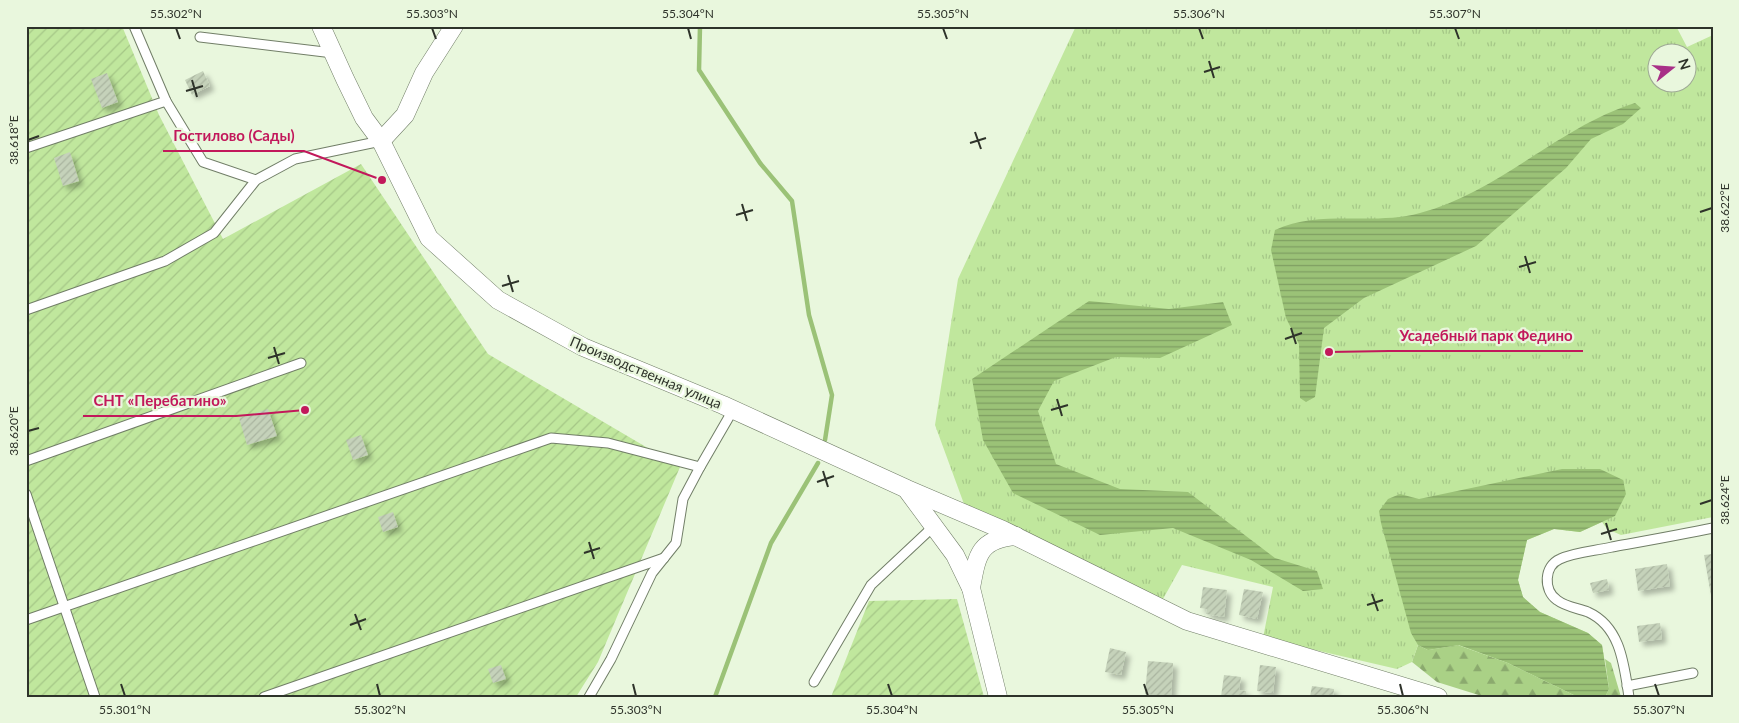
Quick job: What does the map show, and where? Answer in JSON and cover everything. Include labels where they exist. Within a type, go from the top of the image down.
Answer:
[{"type":"street","name":"Производственная улица","points":[[321,26],[364,118],[381,141],[429,238],[498,300],[583,347],[733,410],[1016,536],[1187,621],[1438,697]]},
{"type":"street","points":[[381,141],[405,114],[424,73],[454,26]]},
{"type":"street","points":[[907,489],[955,555],[971,588],[998,697]]},
{"type":"street","points":[[971,588],[977,558],[986,544],[998,538],[1016,536]]},
{"type":"lane","points":[[134,26],[166,101],[203,162],[256,180]]},
{"type":"lane","points":[[200,37],[333,53]]},
{"type":"lane","points":[[26,148],[166,101]]},
{"type":"lane","points":[[26,310],[165,261],[214,233],[256,180],[295,159],[381,141]]},
{"type":"lane","points":[[26,461],[301,363]]},
{"type":"lane","points":[[588,697],[611,659],[652,573],[676,543],[683,499],[733,410]]},
{"type":"lane","points":[[26,620],[551,438],[608,443],[700,467]]},
{"type":"lane","points":[[26,494],[95,697]]},
{"type":"lane","points":[[814,682],[871,585],[934,526]]},
{"type":"lane","points":[[1630,697],[1623,660],[1613,632],[1605,622],[1589,613],[1556,600],[1549,590],[1547,576],[1549,568],[1559,559],[1578,554],[1713,528]]},
{"type":"lane","points":[[264,697],[664,558]]},
{"type":"lane","points":[[1628,686],[1693,673]]},
{"type":"green space","points":[[26,26],[122,26],[159,115],[223,239],[361,164],[488,354],[680,467],[598,662],[576,697],[26,697]]},
{"type":"green space","points":[[1076,26],[1676,26],[1684,42],[1646,42],[1646,92],[1696,92],[1696,43],[1713,35],[1713,517],[1621,535],[1607,529],[1602,522],[1580,532],[1554,529],[1527,540],[1518,580],[1523,597],[1540,612],[1588,633],[1602,645],[1609,689],[1605,697],[1578,697],[1508,663],[1458,645],[1428,650],[1418,645],[1412,662],[1397,669],[1263,638],[1273,587],[1182,565],[1163,599],[964,504],[935,425],[958,279]]},
{"type":"green space","points":[[957,599],[984,697],[831,697],[869,601]]},
{"type":"green space","points":[[1418,645],[1428,650],[1458,645],[1508,663],[1578,697],[1485,697],[1437,682],[1412,662]]},
{"type":"green space","points":[[1605,659],[1611,663],[1621,697],[1605,697],[1609,689]]},
{"type":"shaded area","points":[[1635,103],[1641,108],[1623,124],[1591,139],[1566,168],[1476,246],[1364,298],[1324,328],[1315,397],[1306,402],[1300,398],[1299,344],[1286,318],[1271,250],[1275,230],[1310,220],[1402,217],[1449,203],[1503,175],[1580,127]]},
{"type":"shaded area","points":[[1089,301],[1169,309],[1223,302],[1232,325],[1160,358],[1116,357],[1054,381],[1038,411],[1056,464],[1120,489],[1188,492],[1275,558],[1317,571],[1323,589],[1303,591],[1251,560],[1173,528],[1100,535],[1013,493],[983,440],[972,379]]},
{"type":"shaded area","points":[[1562,469],[1600,469],[1623,480],[1626,494],[1615,516],[1580,532],[1554,529],[1527,540],[1518,580],[1523,597],[1540,612],[1588,633],[1602,645],[1609,689],[1605,697],[1578,697],[1508,663],[1459,645],[1428,650],[1418,645],[1411,633],[1381,523],[1379,511],[1388,499],[1400,494],[1419,499]]},
{"type":"building","points":[[203,71],[210,86],[192,95],[185,80]]},
{"type":"building","points":[[107,73],[118,102],[102,108],[91,79]]},
{"type":"building","points":[[70,152],[79,181],[63,186],[54,158]]},
{"type":"building","points":[[268,409],[277,436],[247,445],[239,418]]},
{"type":"building","points":[[361,435],[368,455],[353,460],[346,440]]},
{"type":"building","points":[[393,512],[398,527],[383,532],[378,517]]},
{"type":"building","points":[[1713,554],[1713,601],[1712,601],[1704,555]]},
{"type":"building","points":[[1667,564],[1670,586],[1638,591],[1635,569]]},
{"type":"building","points":[[1607,579],[1609,590],[1593,593],[1590,583]]},
{"type":"building","points":[[1203,587],[1227,590],[1224,617],[1206,614],[1207,609],[1200,608]]},
{"type":"building","points":[[1244,589],[1263,592],[1257,619],[1239,615]]},
{"type":"building","points":[[1660,623],[1662,639],[1639,642],[1637,626]]},
{"type":"building","points":[[1110,648],[1126,652],[1121,675],[1105,672]]},
{"type":"building","points":[[1148,661],[1173,663],[1171,697],[1145,694]]},
{"type":"building","points":[[501,665],[506,679],[493,683],[488,669]]},
{"type":"building","points":[[1260,665],[1276,667],[1273,693],[1257,691]]},
{"type":"building","points":[[1224,675],[1241,677],[1239,690],[1246,691],[1246,697],[1221,697]]},
{"type":"building","points":[[1312,686],[1334,689],[1333,697],[1310,697]]},
{"type":"waterway","points":[[700,26],[699,70],[760,163],[792,201],[809,315],[832,395],[825,440]]},
{"type":"waterway","points":[[715,697],[771,543],[818,463]]},
{"type":"place","name":"Гостилово (Сады)","points":[[382,180]]},
{"type":"place","name":"Усадебный парк Федино","points":[[1329,352]]},
{"type":"place","name":"СНТ «Перебатино»","points":[[305,410]]}]
